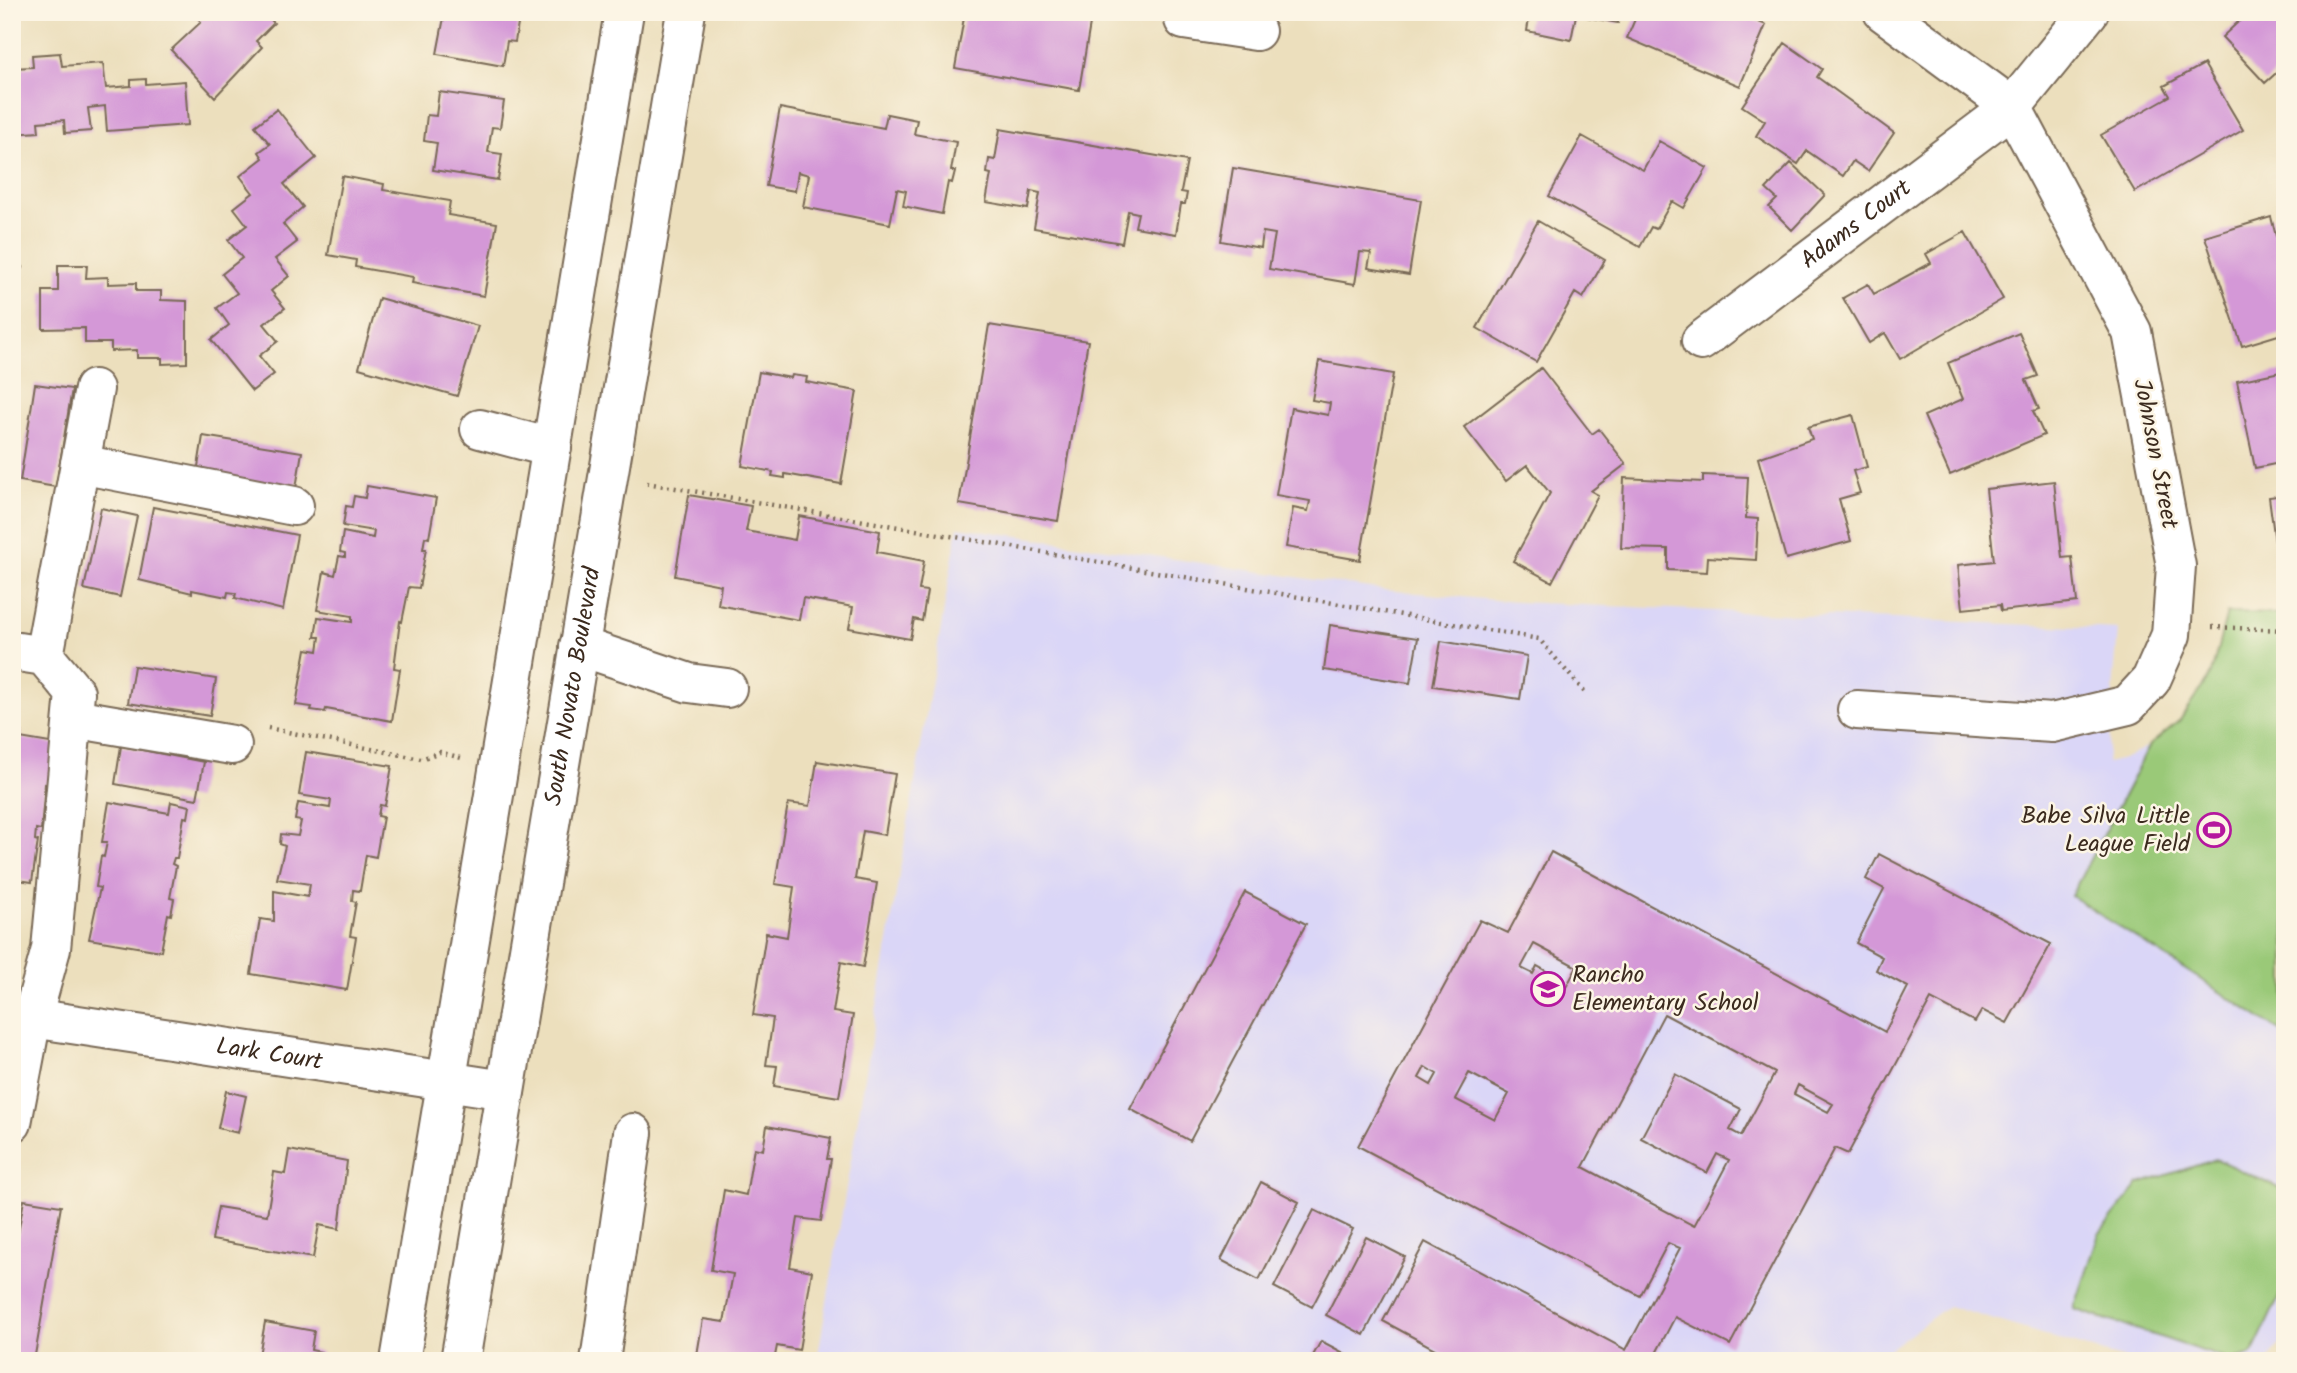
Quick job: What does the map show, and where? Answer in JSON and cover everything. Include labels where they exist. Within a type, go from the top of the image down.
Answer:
[{"type":"main road","points":[[400,1361],[449,1081],[624,12]]},
{"type":"main road","name":"South Novato Boulevard","points":[[460,1361],[686,12]]},
{"type":"main road","name":"Johnson Street","points":[[1857,710],[2052,723],[2128,705],[2151,680],[2171,635],[2176,566],[2132,332],[2012,107],[1883,12]]},
{"type":"main road","name":"Adams Court","points":[[1701,341],[2012,107],[2089,12]]},
{"type":"main road","points":[[1184,20],[1256,31]]},
{"type":"main road","points":[[12,1123],[32,1018],[51,948],[75,693],[28,654],[80,464],[94,389]]},
{"type":"main road","points":[[480,429],[552,448]]},
{"type":"main road","points":[[80,464],[294,506]]},
{"type":"main road","points":[[579,646],[689,683],[727,688]]},
{"type":"main road","points":[[74,718],[232,745]]},
{"type":"main road","name":"Lark Court","points":[[32,1018],[505,1090]]},
{"type":"main road","points":[[600,1361],[633,1133]]},
{"type":"path","points":[[607,476],[1539,639],[1587,695]]},
{"type":"path","points":[[2172,626],[2285,630]]},
{"type":"path","points":[[232,745],[257,726],[421,759],[440,752],[500,768]]},
{"type":"shaded area","name":"Rancho Elementary School","points":[[958,527],[1383,590],[1516,602],[2118,629],[2107,763],[2124,759],[2150,745],[2071,896],[2285,1034],[2285,1336],[2268,1361],[2131,1361],[1948,1306],[1873,1361],[817,1361]]},
{"type":"green space","points":[[2227,613],[2285,614],[2285,1034],[2071,896],[2150,745],[2180,720],[2211,674]]},
{"type":"green space","points":[[2216,1159],[2285,1191],[2285,1284],[2252,1354],[2230,1360],[2074,1309],[2099,1234],[2139,1184]]},
{"type":"building","points":[[193,12],[264,12],[274,23],[256,41],[262,47],[215,97],[171,50],[201,22]]},
{"type":"building","points":[[445,12],[528,12],[527,19],[519,18],[515,42],[507,41],[503,66],[437,54]]},
{"type":"building","points":[[965,12],[995,17],[996,12],[1092,12],[1079,90],[955,68]]},
{"type":"building","points":[[1530,12],[1620,12],[1618,23],[1576,15],[1571,40],[1527,31]]},
{"type":"building","points":[[1638,12],[1736,12],[1766,25],[1740,86],[1627,38]]},
{"type":"building","points":[[2249,12],[2285,12],[2285,65],[2265,83],[2222,37]]},
{"type":"building","points":[[1785,43],[1822,69],[1817,77],[1894,133],[1868,171],[1853,161],[1843,176],[1807,151],[1798,164],[1756,136],[1765,121],[1742,106]]},
{"type":"building","points":[[60,53],[62,66],[103,63],[106,88],[131,86],[131,80],[146,79],[146,84],[185,81],[188,125],[107,131],[105,106],[88,108],[91,131],[65,133],[64,120],[38,122],[39,132],[12,134],[12,68],[33,67],[32,55]]},
{"type":"building","points":[[2204,64],[2243,130],[2135,192],[2101,135],[2170,96],[2164,86]]},
{"type":"building","points":[[439,92],[504,101],[500,128],[492,127],[488,152],[502,154],[498,180],[433,170],[437,143],[424,141],[427,115],[436,116]]},
{"type":"building","points":[[780,108],[884,128],[887,114],[917,120],[914,134],[956,142],[951,171],[955,171],[952,183],[948,182],[942,214],[903,206],[906,191],[897,189],[890,224],[803,207],[809,175],[798,172],[795,191],[766,186]]},
{"type":"building","points":[[277,109],[316,158],[284,184],[303,207],[283,224],[297,242],[275,259],[289,276],[271,291],[285,308],[264,324],[278,341],[259,356],[274,374],[252,391],[211,340],[229,325],[217,308],[237,293],[222,274],[242,258],[228,240],[247,225],[234,208],[253,193],[240,176],[263,158],[259,152],[270,144],[255,126]]},
{"type":"building","points":[[1000,129],[1187,161],[1181,192],[1187,193],[1185,204],[1181,204],[1176,234],[1135,227],[1138,213],[1128,211],[1122,243],[1034,228],[1040,193],[1031,191],[1028,209],[986,202],[991,174],[987,173],[989,159],[995,160]]},
{"type":"building","points":[[1582,136],[1643,170],[1659,141],[1707,168],[1684,208],[1672,201],[1656,229],[1651,227],[1640,247],[1549,196]]},
{"type":"building","points":[[1791,163],[1825,195],[1792,230],[1769,207],[1777,199],[1766,189]]},
{"type":"building","points":[[1233,168],[1421,200],[1409,275],[1368,268],[1371,253],[1360,252],[1355,284],[1269,269],[1275,234],[1263,232],[1261,248],[1221,241]]},
{"type":"building","points":[[342,176],[384,184],[383,190],[450,201],[448,215],[497,223],[484,296],[412,283],[413,277],[355,267],[356,260],[328,255]]},
{"type":"building","points":[[2271,217],[2276,236],[2285,234],[2285,280],[2282,281],[2285,333],[2242,346],[2205,237]]},
{"type":"building","points":[[1538,221],[1605,260],[1583,298],[1575,293],[1536,362],[1477,328]]},
{"type":"building","points":[[1965,232],[2003,299],[1900,359],[1885,333],[1869,343],[1843,298],[1868,284],[1874,294],[1931,263],[1926,254]]},
{"type":"building","points":[[12,256],[23,267],[12,278]]},
{"type":"building","points":[[58,265],[87,265],[86,278],[108,277],[108,284],[136,283],[136,291],[161,291],[161,300],[187,301],[187,363],[162,364],[162,358],[137,358],[137,350],[111,351],[111,343],[85,343],[85,328],[43,329],[43,291],[58,291]]},
{"type":"building","points":[[379,298],[478,326],[457,396],[359,368]]},
{"type":"building","points":[[989,325],[1088,341],[1058,521],[959,504]]},
{"type":"building","points":[[2019,333],[2038,376],[2026,380],[2039,409],[2033,411],[2044,435],[1950,475],[1924,416],[1963,399],[1948,363]]},
{"type":"building","points":[[1319,361],[1393,374],[1360,560],[1286,547],[1293,508],[1308,511],[1310,501],[1276,495],[1291,408],[1328,415],[1330,403],[1312,400]]},
{"type":"building","points":[[1541,368],[1592,434],[1599,429],[1626,464],[1591,491],[1598,495],[1552,582],[1513,561],[1550,493],[1527,465],[1506,481],[1464,427]]},
{"type":"building","points":[[2285,371],[2285,462],[2255,468],[2237,381]]},
{"type":"building","points":[[759,372],[791,378],[792,375],[807,377],[806,382],[857,391],[841,484],[785,474],[785,478],[772,476],[773,472],[742,466]]},
{"type":"building","points":[[35,384],[72,389],[56,487],[20,481]]},
{"type":"building","points":[[1853,415],[1867,467],[1853,471],[1860,493],[1839,499],[1851,541],[1786,559],[1758,458],[1812,439],[1808,427]]},
{"type":"building","points":[[203,436],[302,452],[296,488],[197,473]]},
{"type":"building","points":[[1703,475],[1748,477],[1746,518],[1758,519],[1756,560],[1708,557],[1707,572],[1668,570],[1668,549],[1621,548],[1624,478],[1703,482]]},
{"type":"building","points":[[2054,481],[2062,558],[2072,557],[2077,602],[2001,611],[2000,605],[1963,609],[1958,565],[1994,561],[1986,489]]},
{"type":"building","points":[[367,486],[436,498],[429,538],[425,537],[423,549],[426,549],[419,588],[409,587],[402,622],[400,621],[394,668],[400,669],[392,721],[326,709],[325,712],[311,710],[312,707],[296,705],[306,649],[318,651],[320,637],[315,637],[318,617],[352,622],[352,616],[317,610],[324,572],[335,575],[339,556],[345,557],[345,553],[340,552],[343,532],[373,538],[374,531],[343,526],[346,506],[352,507],[354,496],[365,498]]},
{"type":"building","points":[[689,495],[751,506],[746,531],[795,540],[799,516],[880,531],[877,552],[924,561],[919,590],[927,591],[922,621],[914,619],[910,639],[849,628],[853,607],[803,598],[799,620],[718,605],[721,585],[675,576]]},
{"type":"building","points":[[2285,495],[2285,556],[2277,557],[2269,497]]},
{"type":"building","points":[[153,507],[297,535],[283,610],[235,598],[236,593],[228,592],[227,597],[192,590],[192,593],[139,580]]},
{"type":"building","points":[[101,508],[137,516],[120,597],[84,589]]},
{"type":"building","points":[[1330,625],[1418,638],[1410,683],[1324,670]]},
{"type":"building","points":[[1441,641],[1527,656],[1520,699],[1433,686]]},
{"type":"building","points":[[134,666],[216,679],[210,716],[128,703]]},
{"type":"building","points":[[12,730],[22,732],[20,738],[56,744],[50,785],[45,784],[41,830],[36,829],[35,840],[38,841],[32,882],[12,879]]},
{"type":"building","points":[[121,746],[204,762],[197,799],[115,784]]},
{"type":"building","points":[[306,752],[392,766],[385,806],[380,805],[378,816],[383,817],[376,857],[366,855],[360,891],[353,890],[352,901],[356,902],[350,936],[356,937],[347,990],[251,974],[260,919],[274,921],[274,891],[308,897],[310,884],[277,879],[285,846],[280,844],[281,834],[298,836],[301,821],[295,820],[298,803],[330,808],[331,800],[299,795]]},
{"type":"building","points":[[817,761],[895,774],[885,835],[863,831],[855,879],[877,883],[863,967],[841,962],[833,1012],[853,1015],[839,1097],[774,1086],[777,1066],[766,1065],[773,1018],[753,1015],[766,933],[787,937],[794,887],[775,884],[788,803],[810,806]]},
{"type":"building","points":[[109,802],[169,813],[171,802],[190,806],[188,818],[184,817],[177,858],[174,858],[172,864],[176,866],[170,898],[174,899],[171,915],[168,914],[161,951],[89,939],[100,888],[96,887],[101,856],[104,857],[107,842],[102,842]]},
{"type":"building","points":[[1551,852],[1885,1032],[1908,987],[1876,970],[1882,957],[1856,943],[1884,889],[1866,879],[1879,854],[2051,944],[2007,1023],[1982,1010],[1975,1022],[1931,999],[1848,1154],[1835,1148],[1730,1345],[1675,1317],[1652,1361],[1457,1361],[1383,1321],[1425,1242],[1626,1350],[1680,1248],[1668,1243],[1640,1296],[1358,1146],[1480,920],[1508,933]],"holes":[[[1534,944],[1577,967],[1564,991],[1549,983],[1553,975],[1537,966],[1533,974],[1521,968]],[[1664,1014],[1775,1073],[1741,1136],[1730,1130],[1741,1109],[1675,1074],[1641,1138],[1707,1173],[1717,1154],[1729,1160],[1694,1226],[1583,1167]],[[1425,1067],[1437,1074],[1431,1085],[1419,1078]],[[1469,1073],[1509,1094],[1495,1120],[1455,1099]],[[1798,1085],[1833,1104],[1828,1112],[1794,1094]]]},
{"type":"building","points":[[1245,892],[1306,924],[1190,1141],[1130,1109]]},
{"type":"building","points":[[226,1091],[246,1096],[238,1133],[218,1128]]},
{"type":"building","points":[[767,1126],[831,1138],[827,1159],[831,1159],[821,1221],[798,1218],[790,1267],[812,1271],[799,1350],[777,1346],[774,1361],[696,1361],[703,1319],[724,1322],[733,1274],[711,1270],[724,1190],[746,1195],[754,1148],[763,1150]]},
{"type":"building","points":[[289,1150],[347,1161],[339,1229],[319,1225],[313,1258],[212,1240],[218,1207],[267,1215],[274,1172],[285,1174]]},
{"type":"building","points":[[1261,1182],[1299,1202],[1259,1280],[1221,1260]]},
{"type":"building","points":[[24,1200],[61,1206],[34,1361],[12,1361],[12,1267]]},
{"type":"building","points":[[1314,1210],[1353,1229],[1312,1307],[1274,1287]]},
{"type":"building","points":[[1366,1237],[1405,1257],[1364,1335],[1326,1315]]},
{"type":"building","points":[[265,1322],[314,1331],[311,1350],[321,1352],[319,1361],[258,1361]]},
{"type":"building","points":[[1321,1341],[1359,1361],[1310,1361]]},
{"type":"place","name":"Babe Silva Little League Field","points":[[2214,830]]},
{"type":"place","name":"Rancho Elementary School","points":[[1548,989]]}]
